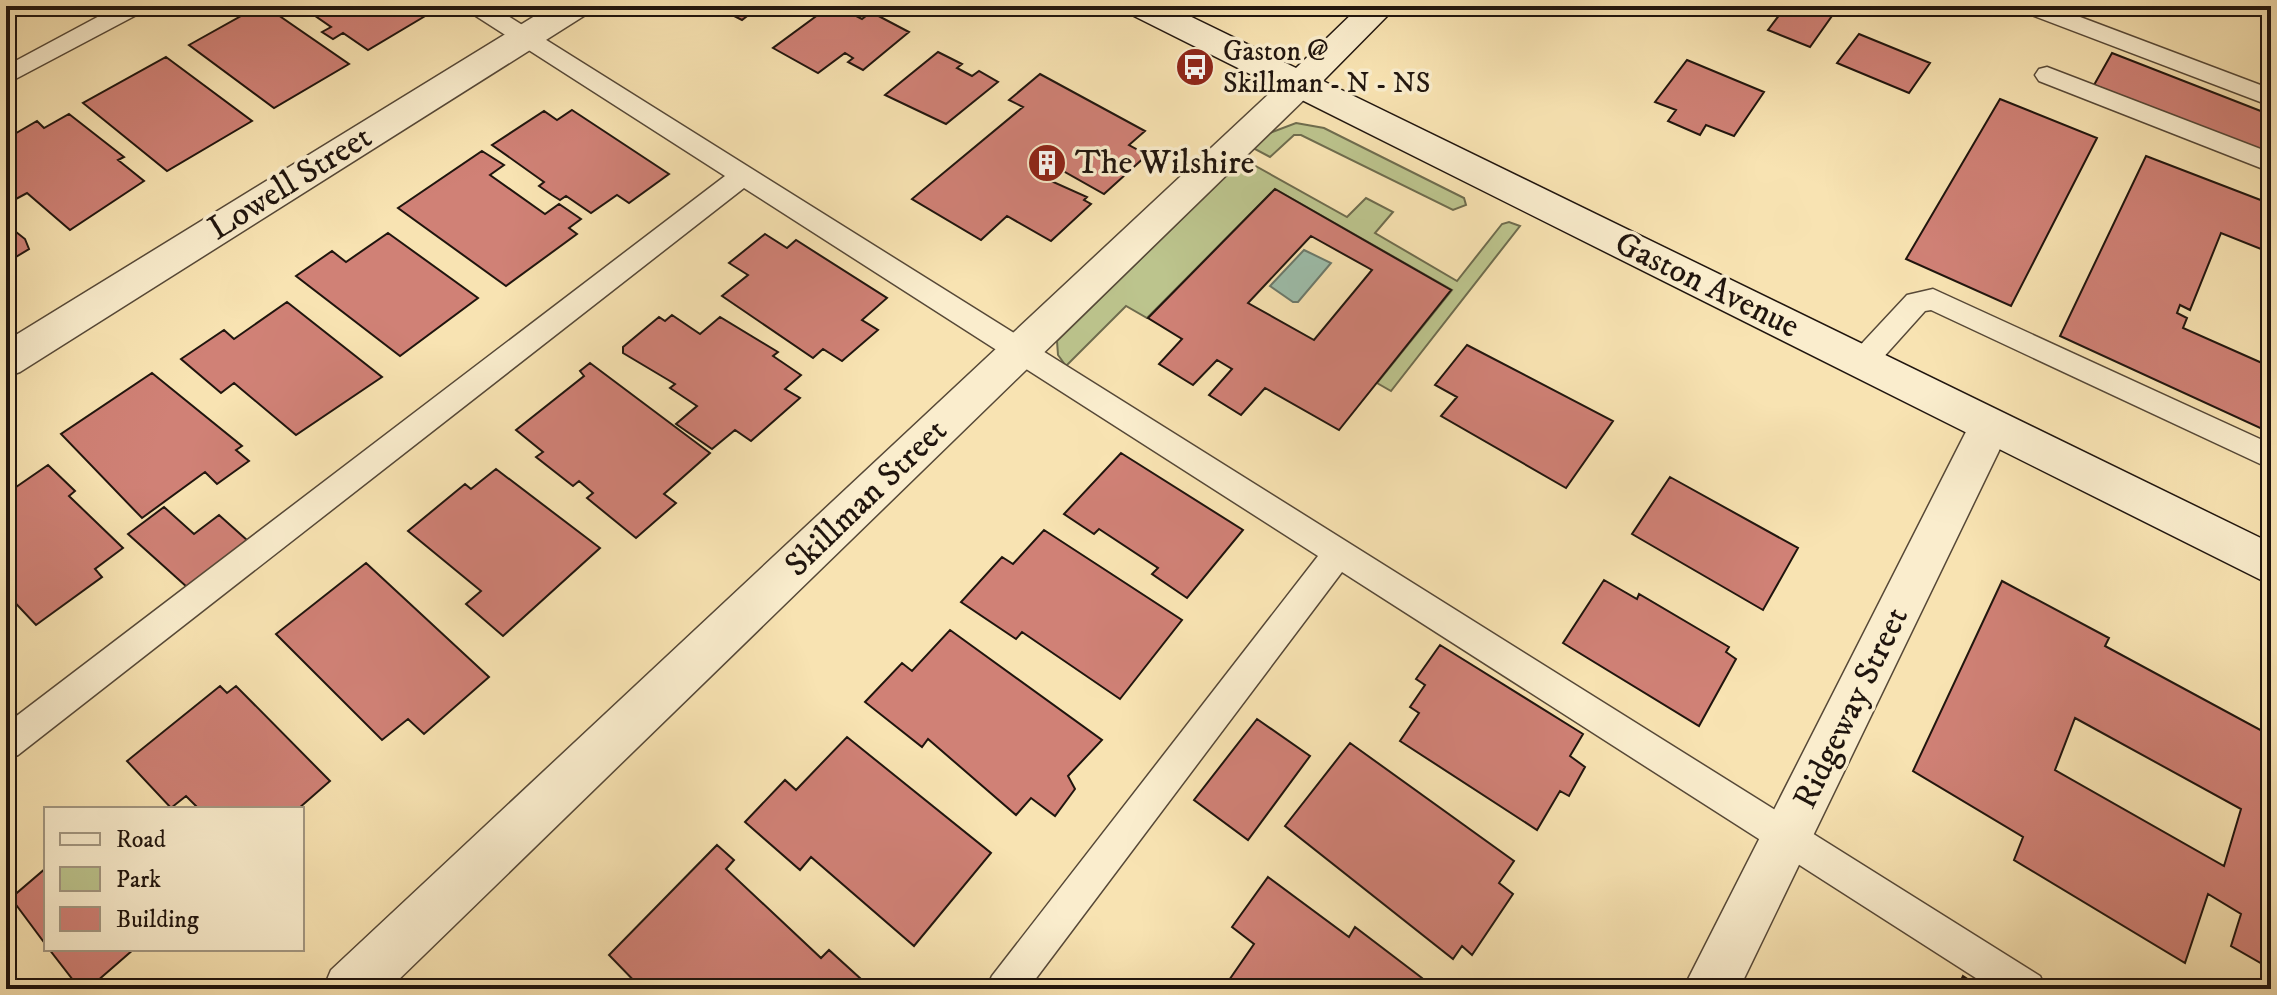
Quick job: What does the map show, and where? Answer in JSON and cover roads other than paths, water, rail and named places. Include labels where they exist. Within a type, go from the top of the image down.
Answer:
[{"type":"street","name":"Lowell Street","points":[[6,361],[575,6]]},
{"type":"street","name":"Gaston Avenue","points":[[1142,6],[2271,565]]},
{"type":"street","name":"Skillman Street","points":[[350,989],[1380,6]]},
{"type":"street","name":"Ridgeway Street","points":[[1710,989],[1990,426]]},
{"type":"lane","points":[[6,76],[136,6]]},
{"type":"lane","points":[[476,6],[2027,989]]},
{"type":"lane","points":[[2029,6],[2271,98]]},
{"type":"lane","points":[[2047,75],[2271,163]]},
{"type":"lane","points":[[6,744],[743,176]]},
{"type":"lane","points":[[1862,362],[1917,302],[1933,299],[2271,457]]},
{"type":"lane","points":[[1005,989],[1339,552]]},
{"type":"place","name":"Gaston @ Skillman - N - NS","points":[[1195,67]]},
{"type":"place","name":"The Wilshire","points":[[1047,163]]}]
